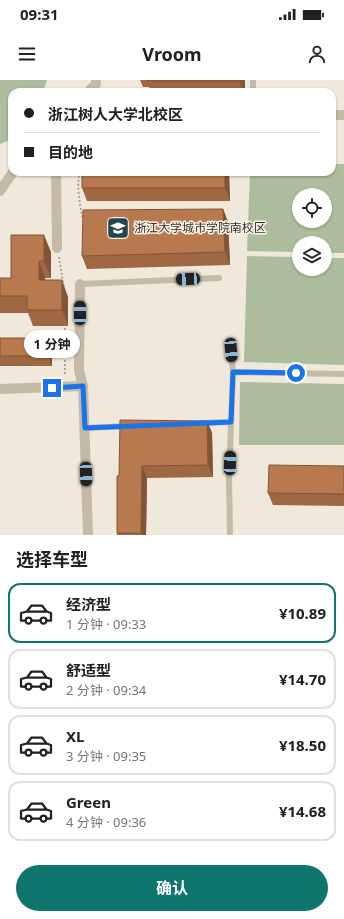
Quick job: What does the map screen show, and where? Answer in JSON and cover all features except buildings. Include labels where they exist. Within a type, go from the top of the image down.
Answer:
[{"type":"street","points":[[0,191],[10,176]]},
{"type":"street","points":[[56,176],[57,248]]},
{"type":"street","points":[[80,284],[79,371],[83,386],[88,535]]},
{"type":"street","points":[[0,389],[83,386]]},
{"type":"lane","points":[[80,284],[219,278]]},
{"type":"lane","points":[[230,340],[233,372],[229,477],[230,535]]},
{"type":"lane","points":[[233,372],[344,374]]},
{"type":"lane","points":[[193,423],[231,422]]},
{"type":"lane","points":[[85,428],[131,426]]},
{"type":"path","points":[[78,176],[82,216],[89,216]]},
{"type":"path","points":[[57,248],[64,292]]},
{"type":"path","points":[[65,324],[66,387]]},
{"type":"green space","points":[[0,80],[47,80],[44,88],[8,88],[8,141],[0,144]]},
{"type":"green space","points":[[336,164],[344,164],[344,253],[332,253],[332,236],[292,236],[292,252],[247,251],[250,176],[336,176]]},
{"type":"green space","points":[[247,256],[292,257],[292,276],[332,276],[332,258],[344,258],[344,365],[244,362]]},
{"type":"green space","points":[[240,382],[344,384],[344,445],[239,445]]},
{"type":"place","name":"浙江大学城市学院南校区","points":[[118,228]]},
{"type":"route","points":[[52,388],[83,386],[85,428],[231,422],[233,372],[296,373]]}]
